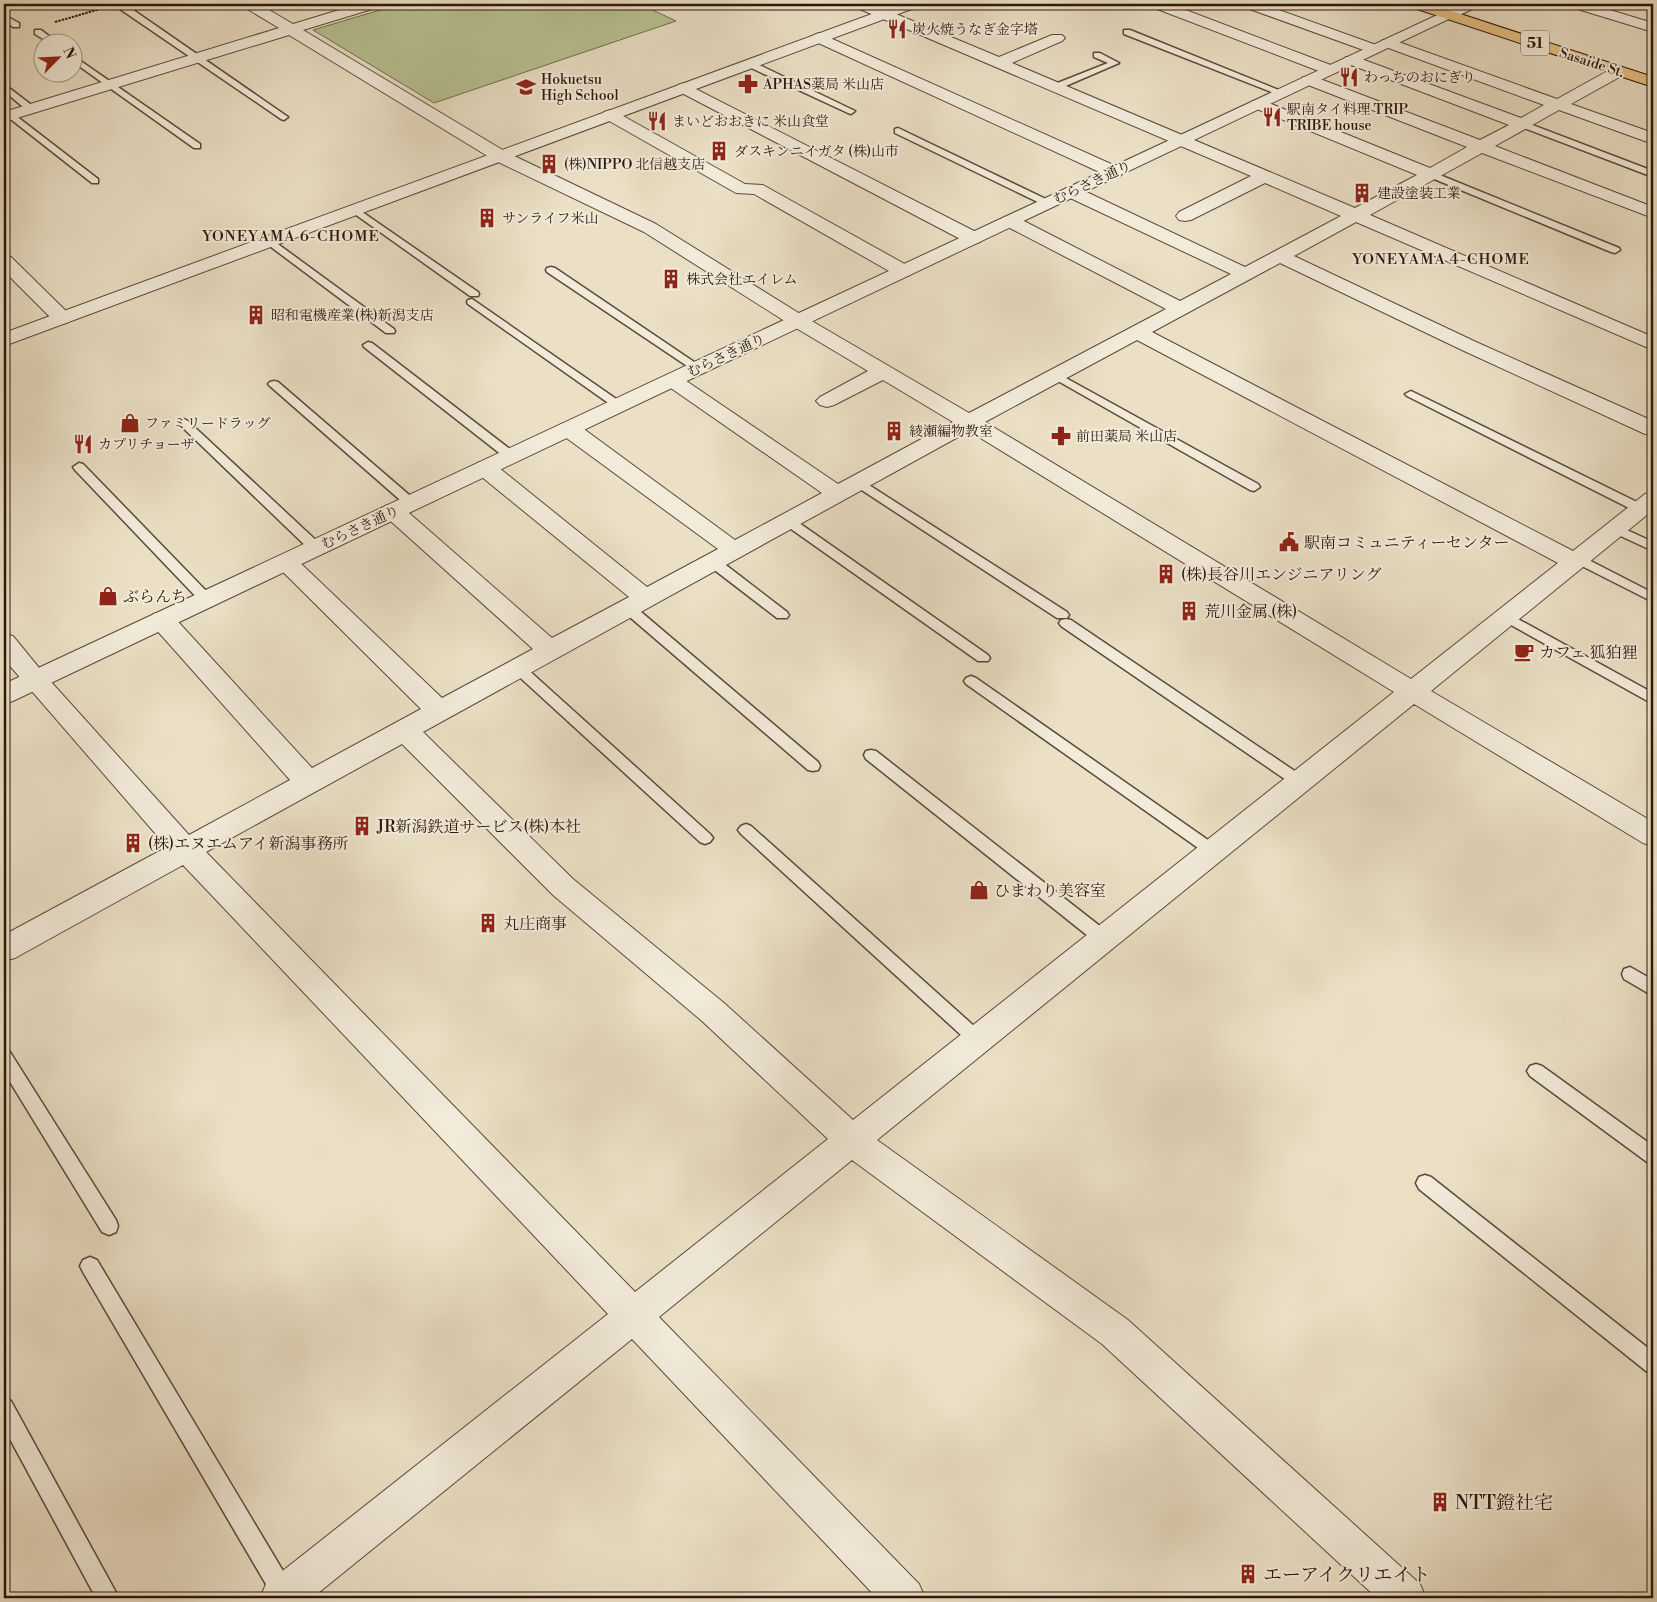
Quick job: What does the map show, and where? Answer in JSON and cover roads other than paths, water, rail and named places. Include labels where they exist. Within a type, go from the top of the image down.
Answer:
[{"type":"main road","name":"Sasaide St.","points":[[1416,4],[1653,82]]},
{"type":"street","points":[[249,4],[500,156],[650,228],[798,321],[969,422],[1653,835]]},
{"type":"street","points":[[8,116],[374,4]]},
{"type":"street","points":[[860,4],[1058,86],[1653,344]]},
{"type":"street","points":[[4,340],[912,4]]},
{"type":"street","points":[[1157,4],[1330,70]]},
{"type":"street","points":[[1249,4],[1558,105],[1653,139]]},
{"type":"street","name":"むらさき通り","points":[[4,695],[1472,4]]},
{"type":"street","points":[[1576,4],[1653,28]]},
{"type":"street","points":[[1627,20],[1645,10]]},
{"type":"street","points":[[819,38],[1114,172]]},
{"type":"street","points":[[1000,62],[1057,38]]},
{"type":"street","points":[[1351,60],[1522,124]]},
{"type":"street","points":[[4,949],[969,422],[1482,147],[1619,71]]},
{"type":"street","points":[[1309,80],[1653,213]]},
{"type":"street","points":[[684,88],[974,238]]},
{"type":"street","points":[[1258,104],[1430,174]]},
{"type":"street","points":[[610,115],[742,189],[757,189],[903,271]]},
{"type":"street","points":[[1185,216],[1265,176]]},
{"type":"street","points":[[1072,192],[1245,274]]},
{"type":"street","points":[[1010,221],[1181,309]]},
{"type":"street","points":[[1278,256],[1469,346],[1653,429]]},
{"type":"street","points":[[4,261],[62,318]]},
{"type":"street","points":[[1136,332],[1577,560]]},
{"type":"street","points":[[827,401],[884,371]]},
{"type":"street","points":[[672,380],[848,488]]},
{"type":"street","points":[[569,428],[734,550]]},
{"type":"street","points":[[485,468],[638,604]]},
{"type":"street","points":[[282,1596],[1647,504]]},
{"type":"street","points":[[402,507],[551,651]]},
{"type":"street","points":[[286,562],[440,712]]},
{"type":"street","points":[[162,620],[309,783]]},
{"type":"street","points":[[4,642],[35,680],[185,849],[905,1598]]},
{"type":"street","points":[[405,731],[563,887],[713,1012],[853,1141],[1115,1332],[1406,1598]]},
{"type":"lane","points":[[123,7],[284,117]]},
{"type":"lane","points":[[4,17],[16,26]]},
{"type":"lane","points":[[1127,32],[1282,93]]},
{"type":"lane","points":[[1058,86],[1115,63],[1098,55]]},
{"type":"lane","points":[[82,64],[197,146]]},
{"type":"lane","points":[[750,64],[850,111]]},
{"type":"lane","points":[[4,87],[31,109]]},
{"type":"lane","points":[[8,116],[95,181]]},
{"type":"lane","points":[[1522,124],[1653,174]]},
{"type":"lane","points":[[898,131],[1047,203]]},
{"type":"lane","points":[[1430,174],[1615,250]]},
{"type":"lane","points":[[355,210],[618,405]]},
{"type":"lane","points":[[271,242],[390,331]]},
{"type":"lane","points":[[551,270],[697,368]]},
{"type":"lane","points":[[368,345],[511,456]]},
{"type":"lane","points":[[1055,376],[1254,487]]},
{"type":"lane","points":[[274,384],[402,507]]},
{"type":"lane","points":[[1411,394],[1647,504]]},
{"type":"lane","points":[[184,423],[316,548]]},
{"type":"lane","points":[[79,467],[206,599]]},
{"type":"lane","points":[[848,488],[1064,619],[1300,782]]},
{"type":"lane","points":[[788,521],[983,658]]},
{"type":"lane","points":[[1616,528],[1653,547]]},
{"type":"lane","points":[[1577,560],[1653,598]]},
{"type":"lane","points":[[713,562],[782,615]]},
{"type":"lane","points":[[638,604],[813,766]]},
{"type":"lane","points":[[1507,616],[1653,699]]},
{"type":"lane","points":[[519,669],[704,838]]},
{"type":"lane","points":[[971,682],[1213,851]]},
{"type":"lane","points":[[871,755],[1104,939]]},
{"type":"lane","points":[[746,830],[978,1040]]},
{"type":"lane","points":[[1630,974],[1653,989]]},
{"type":"lane","points":[[4,1057],[109,1226]]},
{"type":"lane","points":[[1536,1071],[1653,1156]]},
{"type":"lane","points":[[1425,1183],[1653,1364]]},
{"type":"lane","points":[[90,1266],[282,1596]]},
{"type":"lane","points":[[4,1408],[108,1598]]},
{"type":"place","name":"炭火焼うなぎ金字塔","points":[[897,29]]},
{"type":"place","name":"わっちのおにぎり","points":[[1349,77]]},
{"type":"place","name":"APHAS薬局 米山店","points":[[748,84]]},
{"type":"place","name":"Hokuetsu High School","points":[[526,87]]},
{"type":"place","name":"駅南タイ料理 TRIP TRIBE house","points":[[1272,117]]},
{"type":"place","name":"まいどおおきに 米山食堂","points":[[657,121]]},
{"type":"place","name":"ダスキンニイガタ (株)山市","points":[[719,151]]},
{"type":"place","name":"(株)NIPPO 北信越支店","points":[[549,164]]},
{"type":"place","name":"建設塗装工業","points":[[1362,193]]},
{"type":"place","name":"サンライフ米山","points":[[487,218]]},
{"type":"place","name":"株式会社エイレム","points":[[671,279]]},
{"type":"place","name":"昭和電機産業(株)新潟支店","points":[[256,315]]},
{"type":"place","name":"ファミリードラッグ","points":[[130,423]]},
{"type":"place","name":"綾瀬編物教室","points":[[894,431]]},
{"type":"place","name":"前田薬局 米山店","points":[[1061,436]]},
{"type":"place","name":"カプリチョーザ","points":[[83,444]]},
{"type":"place","name":"駅南コミュニティーセンター","points":[[1289,542]]},
{"type":"place","name":"(株)長谷川エンジニアリング","points":[[1166,574]]},
{"type":"place","name":"ぶらんち","points":[[108,596]]},
{"type":"place","name":"荒川金属 (株)","points":[[1189,611]]},
{"type":"place","name":"カフェ 狐狛狸","points":[[1524,652]]},
{"type":"place","name":"JR新潟鉄道サービス(株)本社","points":[[362,826]]},
{"type":"place","name":"(株)エヌエムアイ新潟事務所","points":[[133,843]]},
{"type":"place","name":"ひまわり美容室","points":[[979,890]]},
{"type":"place","name":"丸庄商事","points":[[488,923]]},
{"type":"place","name":"NTT鐙社宅","points":[[1440,1502]]},
{"type":"place","name":"エーアイクリエイト","points":[[1248,1574]]},
{"type":"district","name":"YONEYAMA 6-CHOME","points":[[291,236]]},
{"type":"district","name":"YONEYAMA 4-CHOME","points":[[1441,259]]}]
